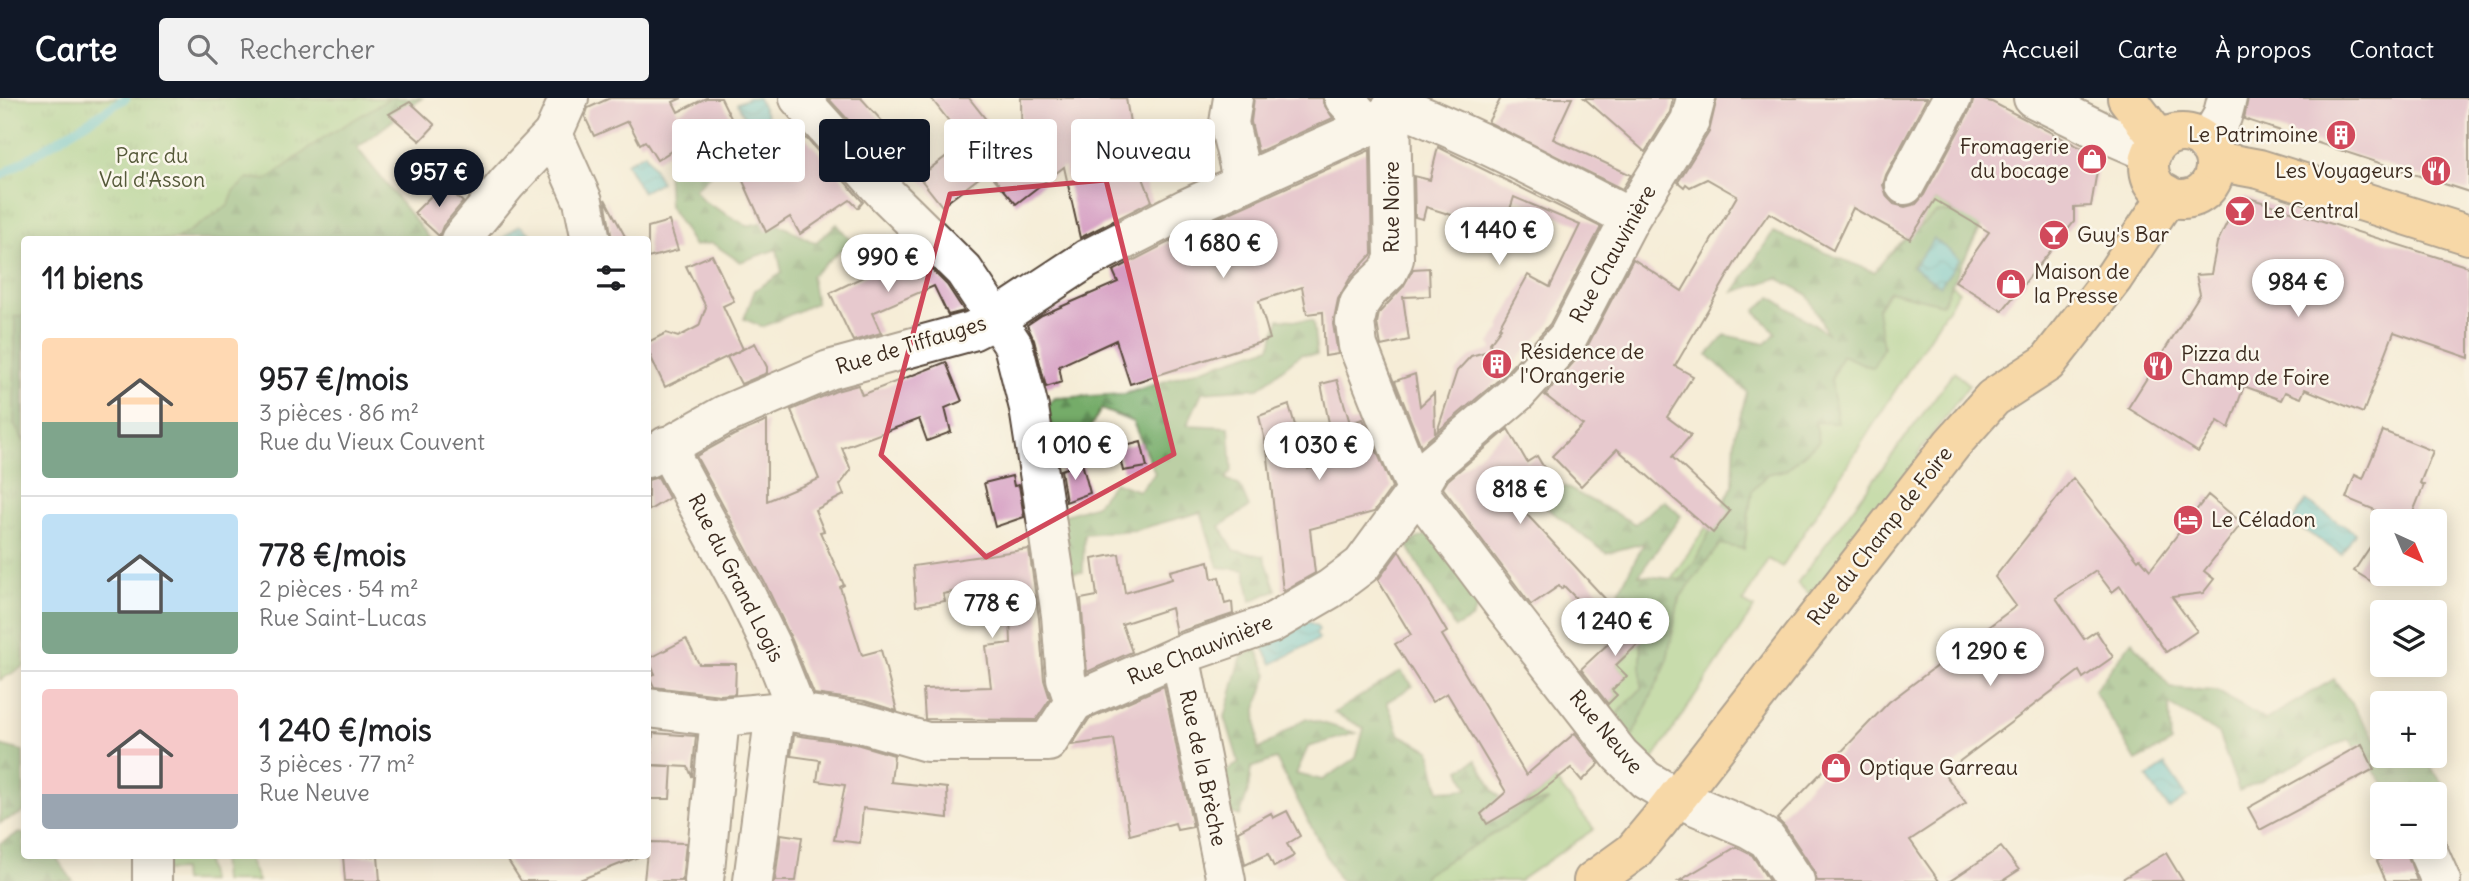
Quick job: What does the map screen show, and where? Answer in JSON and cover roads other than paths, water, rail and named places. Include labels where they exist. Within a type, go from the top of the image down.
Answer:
[{"type":"main road","points":[[2127,98],[2156,147]]},
{"type":"main road","points":[[2211,152],[2211,181],[2205,190],[2186,198],[2166,194],[2158,188],[2150,171],[2156,147],[2171,134],[2183,132],[2194,134],[2211,152],[2469,235]]},
{"type":"main road","name":"Rue du Champ de Foire","points":[[1593,881],[1633,852],[1952,444],[1993,398],[2047,363],[2115,277],[2166,194]]},
{"type":"street","points":[[463,236],[507,183],[554,134],[569,98]]},
{"type":"street","points":[[651,708],[720,717],[787,712],[860,723],[927,742],[1048,742],[1074,702],[1066,678],[1061,615],[1029,408],[1013,345],[964,271],[884,192],[799,98]]},
{"type":"street","points":[[1233,98],[1229,123],[1243,183]]},
{"type":"street","name":"Rue Chauvinière","points":[[1074,702],[1180,655],[1270,624],[1330,589],[1362,565],[1418,490],[1431,466],[1517,393],[1568,337],[1630,218],[1690,121],[1696,98]]},
{"type":"street","points":[[1905,185],[1952,98]]},
{"type":"street","points":[[2033,98],[2101,131],[2156,147]]},
{"type":"street","points":[[2211,152],[2227,98]]},
{"type":"street","points":[[1380,107],[1472,138],[1630,218]]},
{"type":"street","name":"Rue de Tiffauges","points":[[657,452],[724,415],[829,370],[972,331],[996,319],[1087,259],[1243,183],[1380,107]]},
{"type":"street","name":"Rue Noire","points":[[1380,107],[1394,259],[1388,272],[1359,304],[1355,322],[1358,346],[1418,490]]},
{"type":"street","points":[[554,134],[583,201],[591,236]]},
{"type":"street","name":"Rue du Grand Logis","points":[[657,452],[745,593],[772,648],[787,712]]},
{"type":"street","name":"Rue Neuve","points":[[1418,490],[1620,755],[1646,780],[1677,798],[1767,839],[1795,881]]},
{"type":"street","name":"Rue de la Brèche","points":[[1180,655],[1226,881]]},
{"type":"street","points":[[752,881],[787,712]]},
{"type":"street","points":[[704,881],[720,717]]},
{"type":"street","points":[[152,859],[152,881]]},
{"type":"street","points":[[2431,859],[2441,881]]},
{"type":"water","points":[[758,98],[768,119],[746,119],[737,103]]},
{"type":"water","points":[[645,153],[661,182],[642,192],[626,163]]},
{"type":"water","points":[[519,225],[530,236],[505,236]]},
{"type":"water","points":[[1934,239],[1960,259],[1940,286],[1913,267]]},
{"type":"water","points":[[2306,501],[2355,533],[2341,554],[2292,522]]},
{"type":"water","points":[[1307,621],[1317,626],[1319,630],[1316,634],[1319,639],[1272,664],[1262,646]]},
{"type":"water","points":[[2165,765],[2187,797],[2169,809],[2147,778]]},
{"type":"waterway","points":[[0,176],[126,98]]},
{"type":"place","name":"Le Patrimoine","points":[[2341,135]]},
{"type":"place","name":"Fromagerie du bocage","points":[[2092,159]]},
{"type":"place","name":"Les Voyageurs","points":[[2436,171]]},
{"type":"place","name":"Le Central","points":[[2240,211]]},
{"type":"place","name":"Guy's Bar","points":[[2054,235]]},
{"type":"place","name":"Maison de la Presse","points":[[2011,284]]},
{"type":"place","name":"Résidence de l'Orangerie","points":[[1497,364]]},
{"type":"place","name":"Pizza du Champ de Foire","points":[[2158,366]]},
{"type":"place","name":"Le Céladon","points":[[2188,520]]},
{"type":"place","name":"Optique Garreau","points":[[1836,768]]},
{"type":"park label","name":"Parc du Val d'Asson","points":[[152,168]]}]
